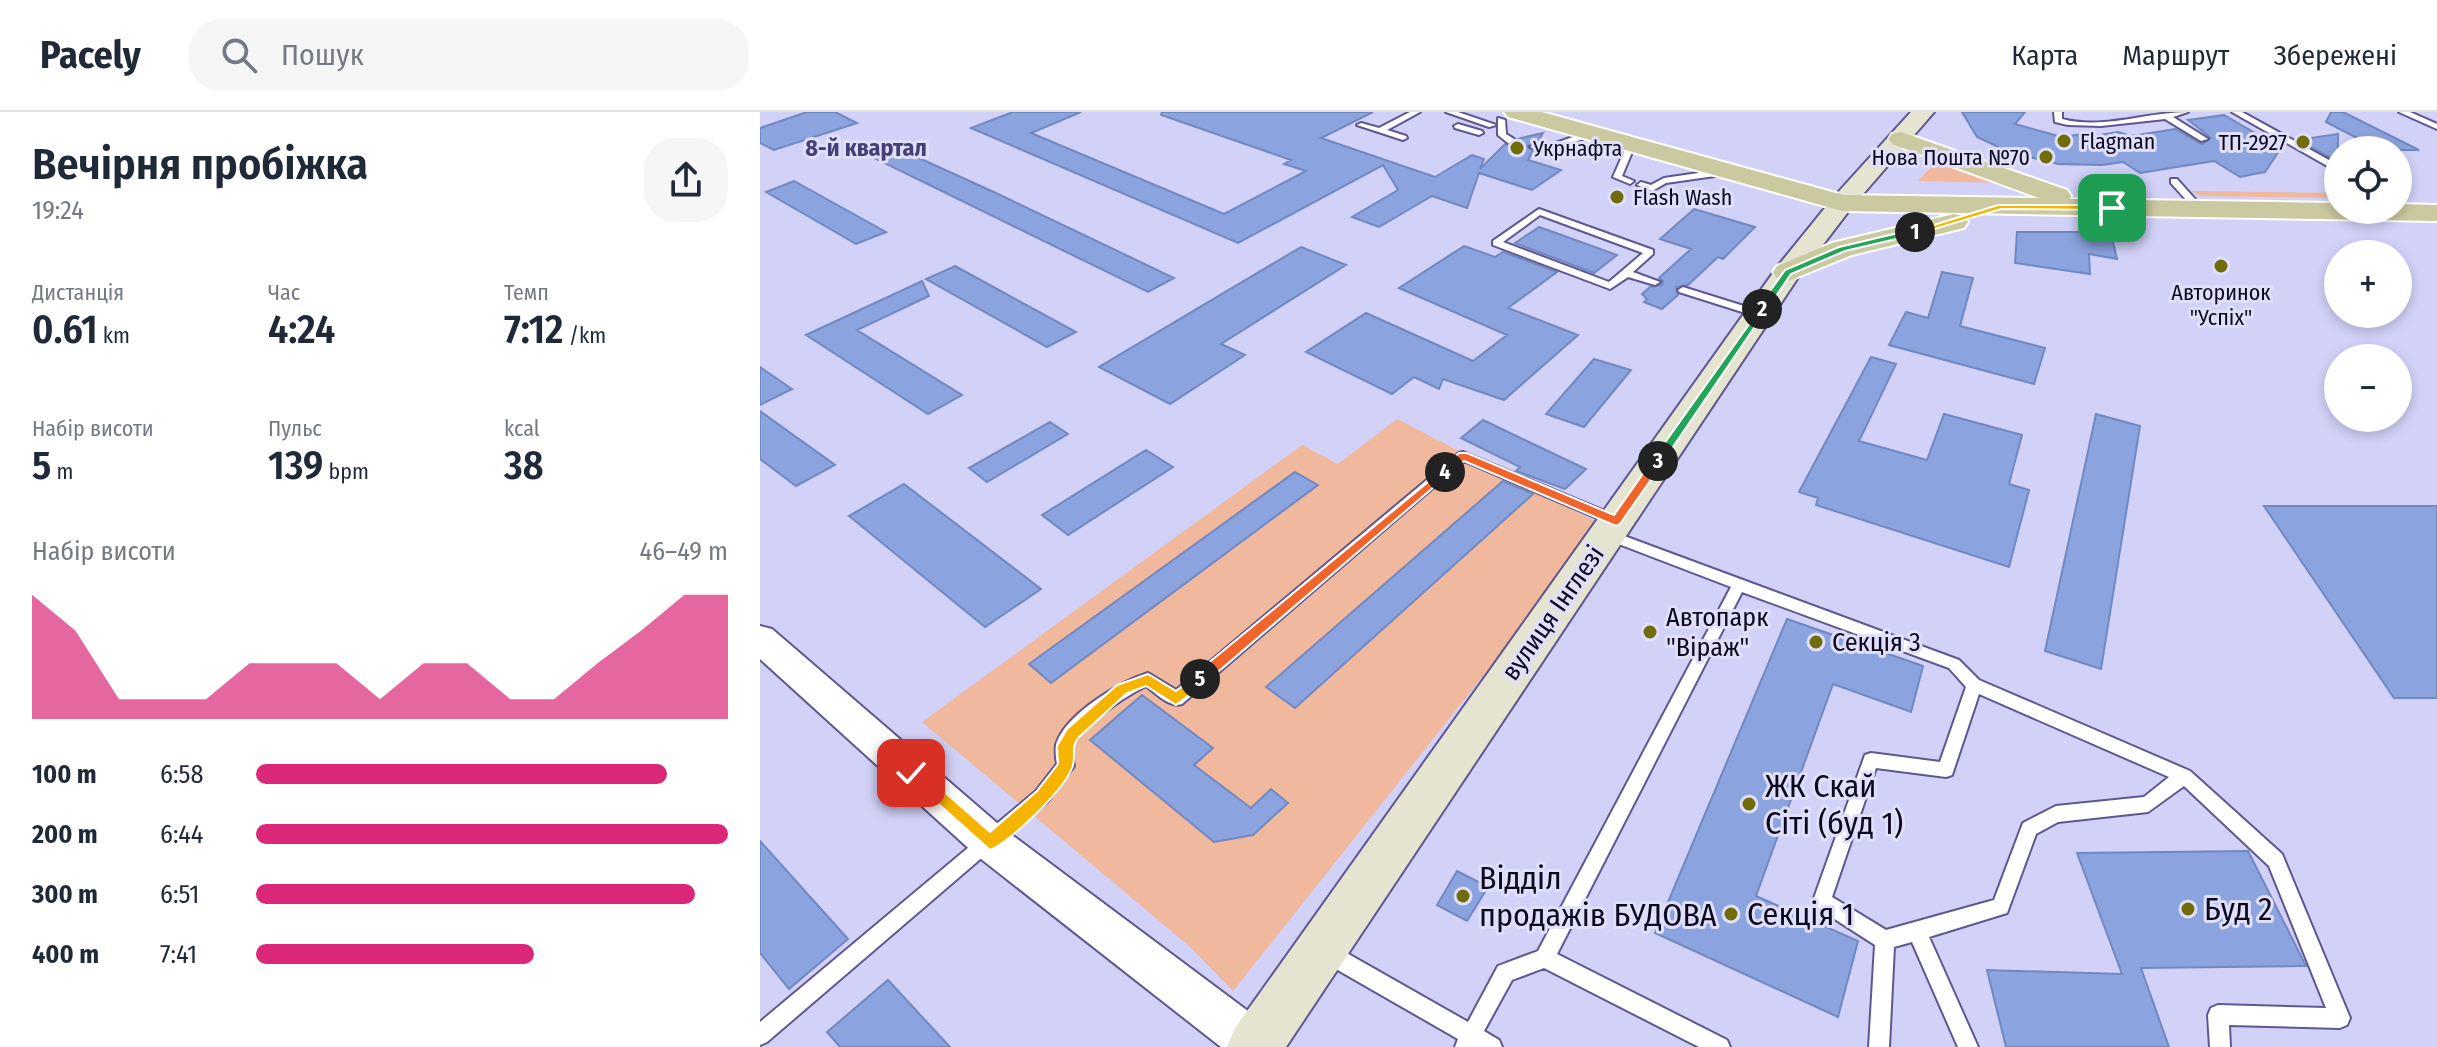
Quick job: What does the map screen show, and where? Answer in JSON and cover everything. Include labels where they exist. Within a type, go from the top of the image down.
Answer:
[{"type":"main road","name":"вулиця Інглезі","points":[[1255,1046],[1788,272],[1842,203],[1923,112]]},
{"type":"main road","points":[[1509,116],[1590,133],[1842,203],[2200,210],[2417,210]]},
{"type":"main road","points":[[1901,139],[2055,194],[2076,207]]},
{"type":"main road","points":[[1788,272],[1842,249],[1939,227],[2001,207]]},
{"type":"street","points":[[760,639],[990,842],[1255,1046]]},
{"type":"lane","points":[[1382,130],[1416,112]]},
{"type":"lane","points":[[2058,112],[2058,120],[2072,125],[2168,118],[2184,112]]},
{"type":"lane","points":[[2236,112],[2324,161]]},
{"type":"lane","points":[[2403,112],[2437,127]]},
{"type":"lane","points":[[1451,113],[1492,125]]},
{"type":"lane","points":[[1509,116],[1502,135],[1511,141]]},
{"type":"lane","points":[[2168,118],[2204,139]]},
{"type":"lane","points":[[1361,125],[1403,138]]},
{"type":"lane","points":[[1458,126],[1479,133]]},
{"type":"lane","points":[[1534,147],[1554,146],[1590,133]]},
{"type":"lane","points":[[1630,181],[1617,177],[1631,145]]},
{"type":"lane","points":[[1641,185],[1652,188],[1664,181],[1726,172]]},
{"type":"lane","points":[[2174,181],[2200,210]]},
{"type":"lane","points":[[1539,212],[1650,252],[1626,273],[1610,286],[1496,243],[1539,212]]},
{"type":"lane","points":[[1626,273],[1655,282]]},
{"type":"lane","points":[[1683,290],[1759,314]]},
{"type":"lane","points":[[760,1035],[1042,796],[1066,766],[1064,746],[1122,689],[1148,679],[1176,699],[1463,456],[1739,585],[1954,664],[1974,685],[2184,776],[2276,860],[2340,1018],[2218,1015],[2220,1047]]},
{"type":"lane","points":[[1468,1041],[1505,973],[1545,958],[1739,585]]},
{"type":"lane","points":[[1974,685],[1946,770],[1871,760],[1822,901],[1885,940],[2001,907],[2029,829],[2056,814],[2148,804],[2184,776]]},
{"type":"lane","points":[[1917,932],[1968,1047]]},
{"type":"lane","points":[[1879,1047],[1885,940]]},
{"type":"lane","points":[[1321,950],[1468,1041],[1492,1047]]},
{"type":"lane","points":[[1545,958],[1720,1047]]},
{"type":"shaded area","points":[[1937,161],[1999,183],[1918,181]]},
{"type":"shaded area","points":[[2191,191],[2324,193],[2324,198],[2200,196]]},
{"type":"shaded area","points":[[1397,419],[1603,525],[1233,991],[1189,946],[922,722],[1302,445],[1338,464]]},
{"type":"building","points":[[807,112],[835,112],[857,123],[774,150],[760,143],[760,128]]},
{"type":"building","points":[[1013,112],[1081,112],[1031,133],[1224,214],[1306,171],[1284,164],[1291,160],[1161,115],[1162,112],[1373,112],[1321,138],[1435,177],[1472,155],[1484,159],[1480,169],[1505,144],[1514,146],[1517,139],[1543,133],[1538,142],[1527,146],[1533,151],[1528,160],[1561,170],[1532,190],[1479,173],[1467,208],[1432,196],[1379,227],[1352,217],[1398,190],[1383,165],[1238,243],[971,128]]},
{"type":"building","points":[[1962,112],[2025,112],[2015,124],[2062,137],[2118,132],[2131,136],[2175,129],[2202,144],[2211,138],[2188,120],[2224,115],[2281,148],[2265,172],[2240,177],[2214,161],[2140,173],[2123,162],[2058,164],[2009,152],[1977,137]]},
{"type":"building","points":[[2331,112],[2343,112],[2391,136],[2353,136],[2326,122]]},
{"type":"building","points":[[2324,136],[2324,154],[2298,140]]},
{"type":"building","points":[[899,149],[1174,278],[1148,292],[874,158]]},
{"type":"building","points":[[794,181],[886,232],[856,244],[766,192]]},
{"type":"building","points":[[1694,209],[1755,227],[1723,259],[1718,257],[1688,285],[1676,287],[1678,295],[1662,309],[1644,302],[1647,299],[1642,294],[1650,287],[1662,285],[1663,281],[1659,278],[1691,249],[1660,239]]},
{"type":"building","points":[[1539,227],[1617,255],[1594,273],[1515,243]]},
{"type":"building","points":[[2017,232],[2104,232],[2112,238],[2117,259],[2089,254],[2090,274],[2015,263]]},
{"type":"building","points":[[1464,246],[1495,257],[1503,252],[1557,272],[1508,308],[1578,335],[1504,400],[1443,379],[1439,389],[1414,377],[1392,394],[1306,352],[1366,313],[1473,361],[1507,335],[1399,288]]},
{"type":"building","points":[[1301,247],[1346,265],[1221,344],[1245,355],[1170,404],[1099,367]]},
{"type":"building","points":[[955,266],[1076,332],[1047,347],[926,279]]},
{"type":"building","points":[[1942,272],[1973,278],[1960,326],[2045,348],[2034,384],[1889,345],[1906,312],[1928,318]]},
{"type":"building","points":[[922,281],[929,296],[857,330],[962,395],[928,414],[806,335]]},
{"type":"building","points":[[1871,357],[1896,364],[1859,441],[1927,460],[1944,414],[2022,435],[2009,484],[2029,490],[2009,567],[1816,505],[1818,498],[1799,492]]},
{"type":"building","points":[[1594,359],[1631,370],[1584,427],[1546,414]]},
{"type":"building","points":[[760,367],[792,389],[760,405]]},
{"type":"building","points":[[760,411],[835,465],[796,486],[760,459]]},
{"type":"building","points":[[2096,414],[2140,426],[2101,669],[2045,651]]},
{"type":"building","points":[[1483,420],[1586,469],[1565,489],[1516,471],[1520,467],[1461,438]]},
{"type":"building","points":[[1050,422],[1068,434],[987,482],[969,468]]},
{"type":"building","points":[[1146,450],[1173,467],[1068,535],[1042,515]]},
{"type":"building","points":[[1295,472],[1318,485],[1051,683],[1029,664]]},
{"type":"building","points":[[1503,481],[1533,494],[1295,708],[1266,687]]},
{"type":"building","points":[[904,484],[1041,589],[985,627],[849,516]]},
{"type":"building","points":[[2264,506],[2437,506],[2437,698],[2394,698]]},
{"type":"building","name":"ЖК Скай Сіті (буд 1)","points":[[1787,619],[1923,666],[1911,712],[1833,684],[1756,896],[1858,941],[1838,1017],[1655,933]]},
{"type":"building","points":[[1142,695],[1213,748],[1194,765],[1251,808],[1271,789],[1288,803],[1253,835],[1214,842],[1090,740]]},
{"type":"building","points":[[760,841],[848,939],[789,989],[760,953]]},
{"type":"building","name":"Буд 2","points":[[2248,851],[2306,966],[2141,968],[2169,1047],[2006,1047],[1987,970],[2122,974],[2077,853]]},
{"type":"building","name":"Відділ продажів БУДОВА","points":[[1457,871],[1488,887],[1467,921],[1437,905]]},
{"type":"building","points":[[888,980],[950,1047],[840,1047],[827,1032]]},
{"type":"place","name":"Flagman","points":[[2064,141]]},
{"type":"place","name":"ТП-2927","points":[[2303,142]]},
{"type":"place","name":"Укрнафта","points":[[1517,148]]},
{"type":"place","name":"Нова Пошта №70","points":[[2046,157]]},
{"type":"place","name":"Flash Wash","points":[[1617,197]]},
{"type":"place","name":"Авторинок \"Успіх\"","points":[[2221,266]]},
{"type":"place","name":"Автопарк \"Віраж\"","points":[[1650,632]]},
{"type":"place","name":"Секція 3","points":[[1816,642]]},
{"type":"place","name":"ЖК Скай Сіті (буд 1)","points":[[1749,804]]},
{"type":"place","name":"Відділ продажів БУДОВА","points":[[1463,896]]},
{"type":"place","name":"Буд 2","points":[[2188,909]]},
{"type":"place","name":"Секція 1","points":[[1731,914]]},
{"type":"district","name":"8-й квартал","points":[[866,148]]},
{"type":"route","points":[[911,773],[990,842],[1042,796],[1066,766],[1064,746],[1122,689],[1148,679],[1176,699],[1463,456],[1616,521],[1788,272],[1842,249],[1939,227],[2001,207],[2112,208]]}]
